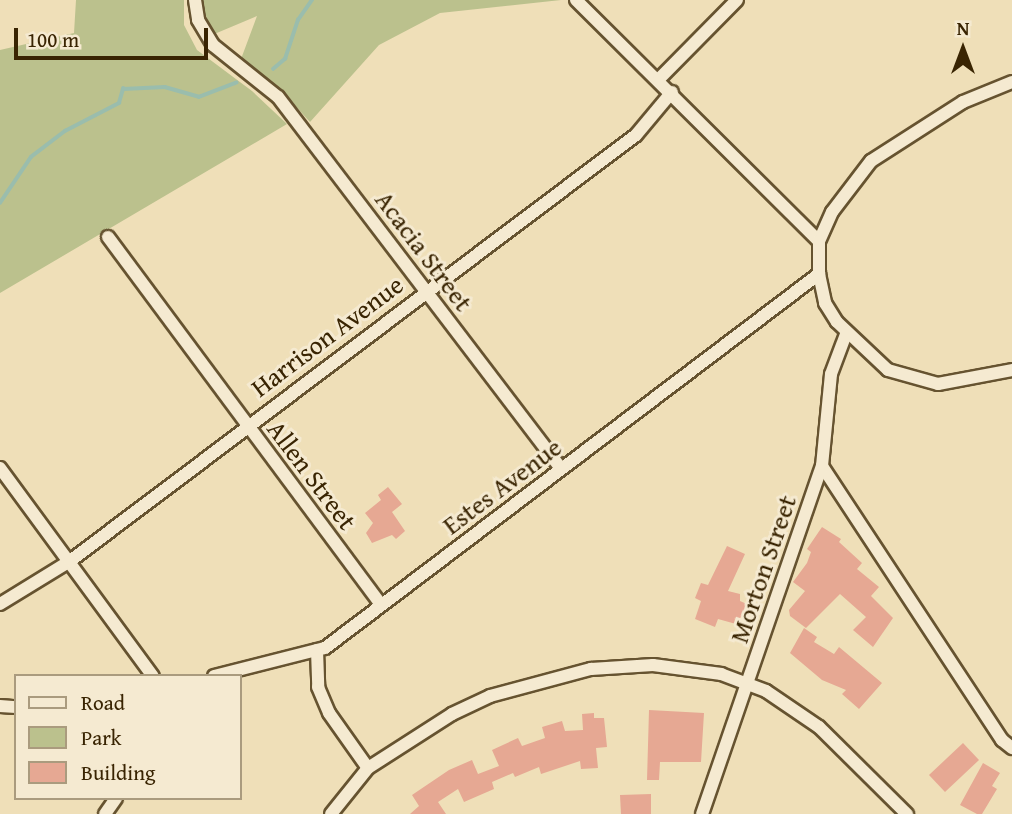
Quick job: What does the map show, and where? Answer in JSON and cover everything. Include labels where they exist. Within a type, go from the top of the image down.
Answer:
[{"type":"street","name":"Acacia Street","points":[[195,0],[198,20],[213,45],[278,97],[561,469]]},
{"type":"street","points":[[576,0],[659,79],[819,241]]},
{"type":"street","points":[[659,79],[737,0]]},
{"type":"street","points":[[1012,82],[963,102],[886,148],[846,192],[819,241],[819,274],[825,303],[846,334],[888,370],[915,380],[957,382],[1012,370]]},
{"type":"street","name":"Harrison Avenue","points":[[0,604],[70,561],[426,290],[636,135],[672,92]]},
{"type":"street","name":"Allen Street","points":[[108,237],[381,605]]},
{"type":"street","name":"Estes Avenue","points":[[317,650],[381,605],[819,274]]},
{"type":"street","name":"Morton Street","points":[[702,814],[822,466],[831,374],[846,334]]},
{"type":"street","points":[[822,466],[1002,740],[1012,748]]},
{"type":"street","points":[[0,468],[152,674]]},
{"type":"street","points":[[222,674],[317,650],[318,687],[329,713],[368,768]]},
{"type":"street","points":[[331,814],[368,768],[452,714],[528,683],[591,669],[653,665],[685,667],[748,683],[819,727],[907,814]]},
{"type":"green space","points":[[76,0],[184,0],[184,25],[197,50],[252,91],[287,124],[0,293],[0,50],[74,33]]},
{"type":"green space","points":[[201,0],[561,0],[440,13],[379,45],[310,122],[278,87],[241,59],[257,16],[212,35]]},
{"type":"building","points":[[388,487],[402,504],[392,512],[405,531],[396,539],[392,535],[372,543],[366,533],[373,523],[365,513],[381,500],[378,495]]},
{"type":"building","points":[[822,527],[841,539],[839,542],[862,563],[857,569],[879,587],[871,596],[893,618],[873,647],[853,630],[866,617],[840,594],[806,628],[790,616],[789,610],[805,591],[793,582],[807,563],[811,552],[807,549]]},
{"type":"building","points":[[727,546],[745,554],[728,591],[740,594],[740,601],[749,605],[736,624],[718,619],[715,627],[695,619],[701,601],[695,598],[701,583],[708,585]]},
{"type":"building","points":[[804,628],[817,637],[814,642],[834,654],[839,647],[882,683],[859,709],[842,694],[846,690],[822,680],[790,653]]},
{"type":"building","points":[[649,710],[704,713],[701,762],[660,762],[659,780],[647,780]]},
{"type":"building","points":[[594,713],[594,718],[604,718],[607,747],[596,748],[598,768],[581,769],[580,761],[541,774],[539,767],[515,777],[513,773],[492,782],[494,789],[464,802],[458,789],[438,802],[446,814],[410,814],[419,806],[412,795],[449,770],[472,760],[478,774],[499,766],[492,750],[518,738],[522,746],[545,738],[542,727],[562,721],[565,731],[583,730],[582,714]]},
{"type":"building","points":[[963,743],[979,760],[945,792],[929,775]]},
{"type":"building","points":[[983,763],[1000,773],[992,786],[997,789],[982,814],[977,814],[960,805]]},
{"type":"building","points":[[651,794],[651,814],[621,814],[620,795]]},
{"type":"waterway","points":[[273,69],[285,59],[298,20],[312,0]]},
{"type":"waterway","points":[[0,203],[31,157],[65,131],[119,103],[123,89],[165,87],[199,97],[236,83]]}]
